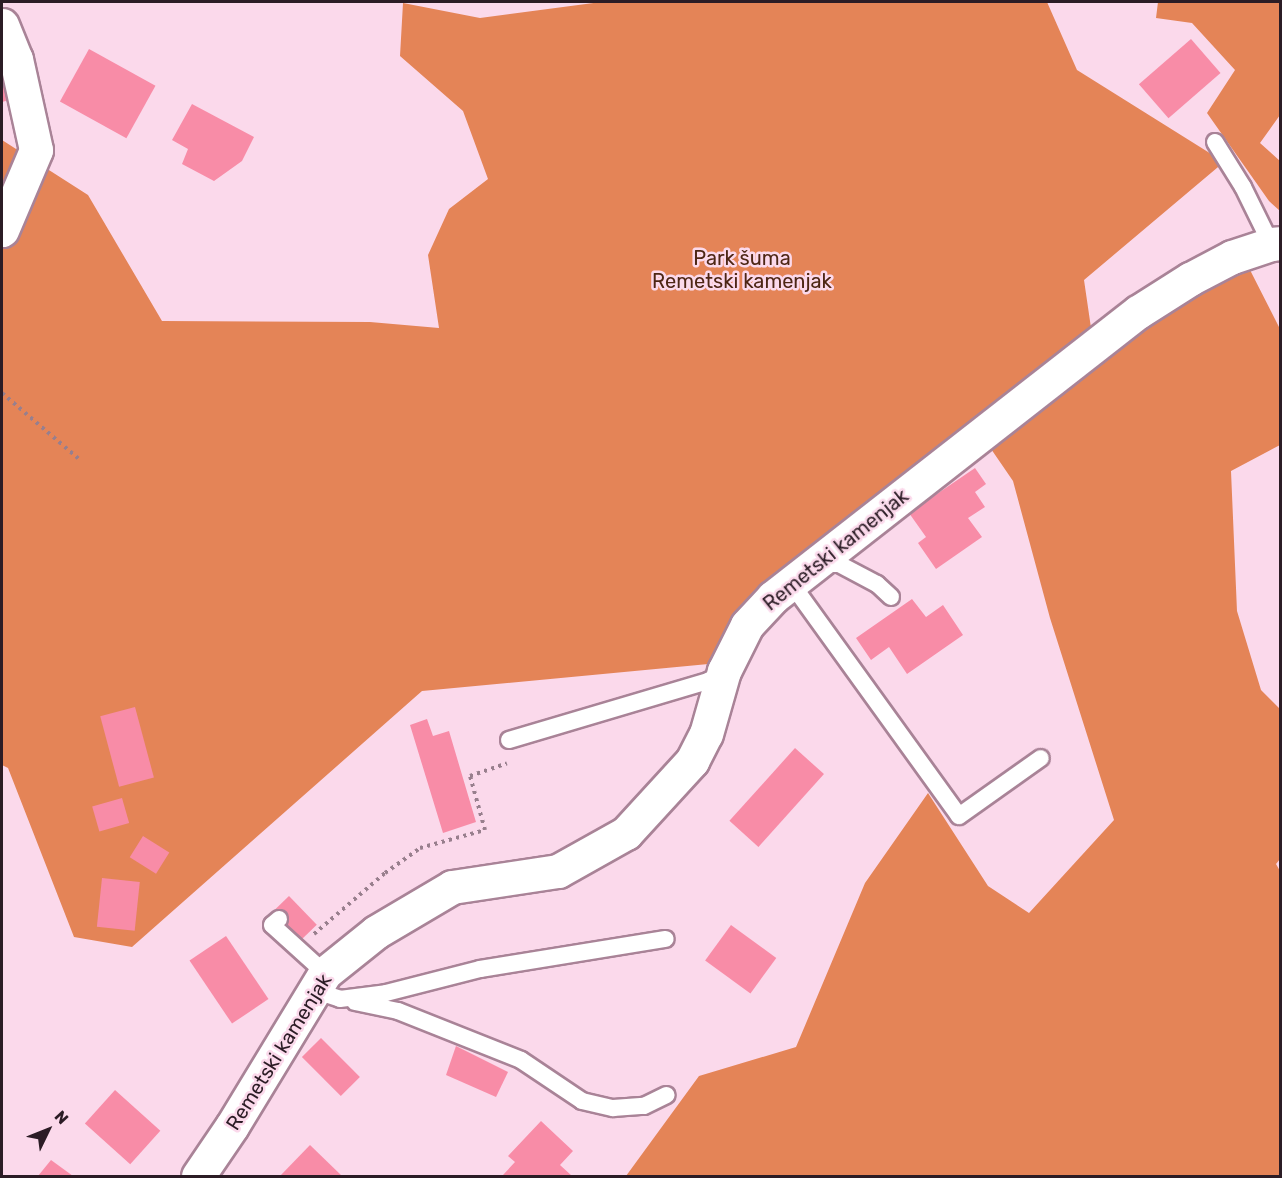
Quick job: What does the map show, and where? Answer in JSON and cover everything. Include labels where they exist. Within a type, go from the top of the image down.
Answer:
[{"type":"street","points":[[2,25],[16,59],[36,150],[2,230]]},
{"type":"street","name":"Remetski kamenjak","points":[[198,1176],[326,987],[376,932],[452,887],[558,871],[626,833],[692,761],[706,734],[724,671],[747,625],[803,574],[1138,312],[1232,257],[1276,243]]},
{"type":"lane","points":[[1215,142],[1276,243]]},
{"type":"lane","points":[[891,597],[878,584],[839,564],[803,574],[959,816],[1041,758]]},
{"type":"lane","points":[[509,740],[708,681],[724,671]]},
{"type":"lane","points":[[279,919],[272,925],[326,987],[456,1032],[521,1060],[582,1101],[614,1108],[644,1106],[667,1095]]},
{"type":"lane","points":[[326,987],[386,993],[480,969],[666,939]]},
{"type":"path","points":[[2,393],[79,459]]},
{"type":"path","points":[[313,934],[384,873],[420,848],[485,830],[470,776],[519,759],[509,740]]},
{"type":"green space","name":"Park šuma Remetski kamenjak","points":[[601,2],[1047,2],[1077,70],[1224,162],[1084,280],[1096,362],[1194,292],[1249,268],[1280,329],[1280,445],[1231,471],[1237,611],[1261,690],[1280,709],[1280,859],[1276,864],[1280,871],[1280,1176],[626,1176],[699,1076],[796,1047],[865,883],[928,793],[988,886],[1029,913],[1114,820],[1050,618],[1013,481],[976,427],[719,663],[422,691],[132,947],[74,937],[8,768],[2,765],[2,140],[88,195],[162,321],[370,322],[439,328],[428,255],[449,209],[488,179],[463,111],[400,56],[403,3],[480,18]]},
{"type":"green space","points":[[1158,2],[1280,2],[1280,115],[1260,143],[1280,161],[1280,211],[1269,201],[1207,113],[1235,70],[1192,23],[1156,18]]},
{"type":"building","points":[[1191,39],[1221,73],[1168,118],[1139,84]]},
{"type":"building","points":[[89,49],[155,86],[126,138],[60,101]]},
{"type":"building","points":[[2,75],[9,100],[2,102]]},
{"type":"building","points":[[192,104],[254,137],[242,161],[214,181],[182,164],[188,149],[172,140]]},
{"type":"building","points":[[975,468],[986,484],[975,492],[985,507],[968,518],[982,537],[936,569],[918,543],[926,537],[909,513]]},
{"type":"building","points":[[912,599],[926,617],[943,605],[963,635],[907,674],[889,647],[871,660],[856,638]]},
{"type":"building","points":[[135,707],[154,778],[119,787],[100,716]]},
{"type":"building","points":[[427,719],[433,736],[449,731],[476,822],[443,833],[410,725]]},
{"type":"building","points":[[795,748],[824,774],[758,847],[729,821]]},
{"type":"building","points":[[122,798],[129,823],[99,832],[92,807]]},
{"type":"building","points":[[143,836],[169,852],[156,874],[130,857]]},
{"type":"building","points":[[102,878],[140,882],[135,931],[97,927]]},
{"type":"building","points":[[289,896],[317,925],[300,941],[272,912]]},
{"type":"building","points":[[731,925],[776,958],[750,994],[705,961]]},
{"type":"building","points":[[226,936],[268,999],[232,1024],[190,961]]},
{"type":"building","points":[[321,1038],[360,1077],[341,1096],[302,1057]]},
{"type":"building","points":[[456,1046],[508,1072],[496,1097],[446,1075]]},
{"type":"building","points":[[115,1090],[160,1131],[130,1164],[85,1123]]},
{"type":"building","points":[[541,1121],[573,1151],[560,1165],[572,1176],[503,1175],[515,1162],[508,1156]]},
{"type":"building","points":[[310,1145],[342,1176],[280,1176]]},
{"type":"building","points":[[51,1160],[73,1176],[38,1176]]}]
